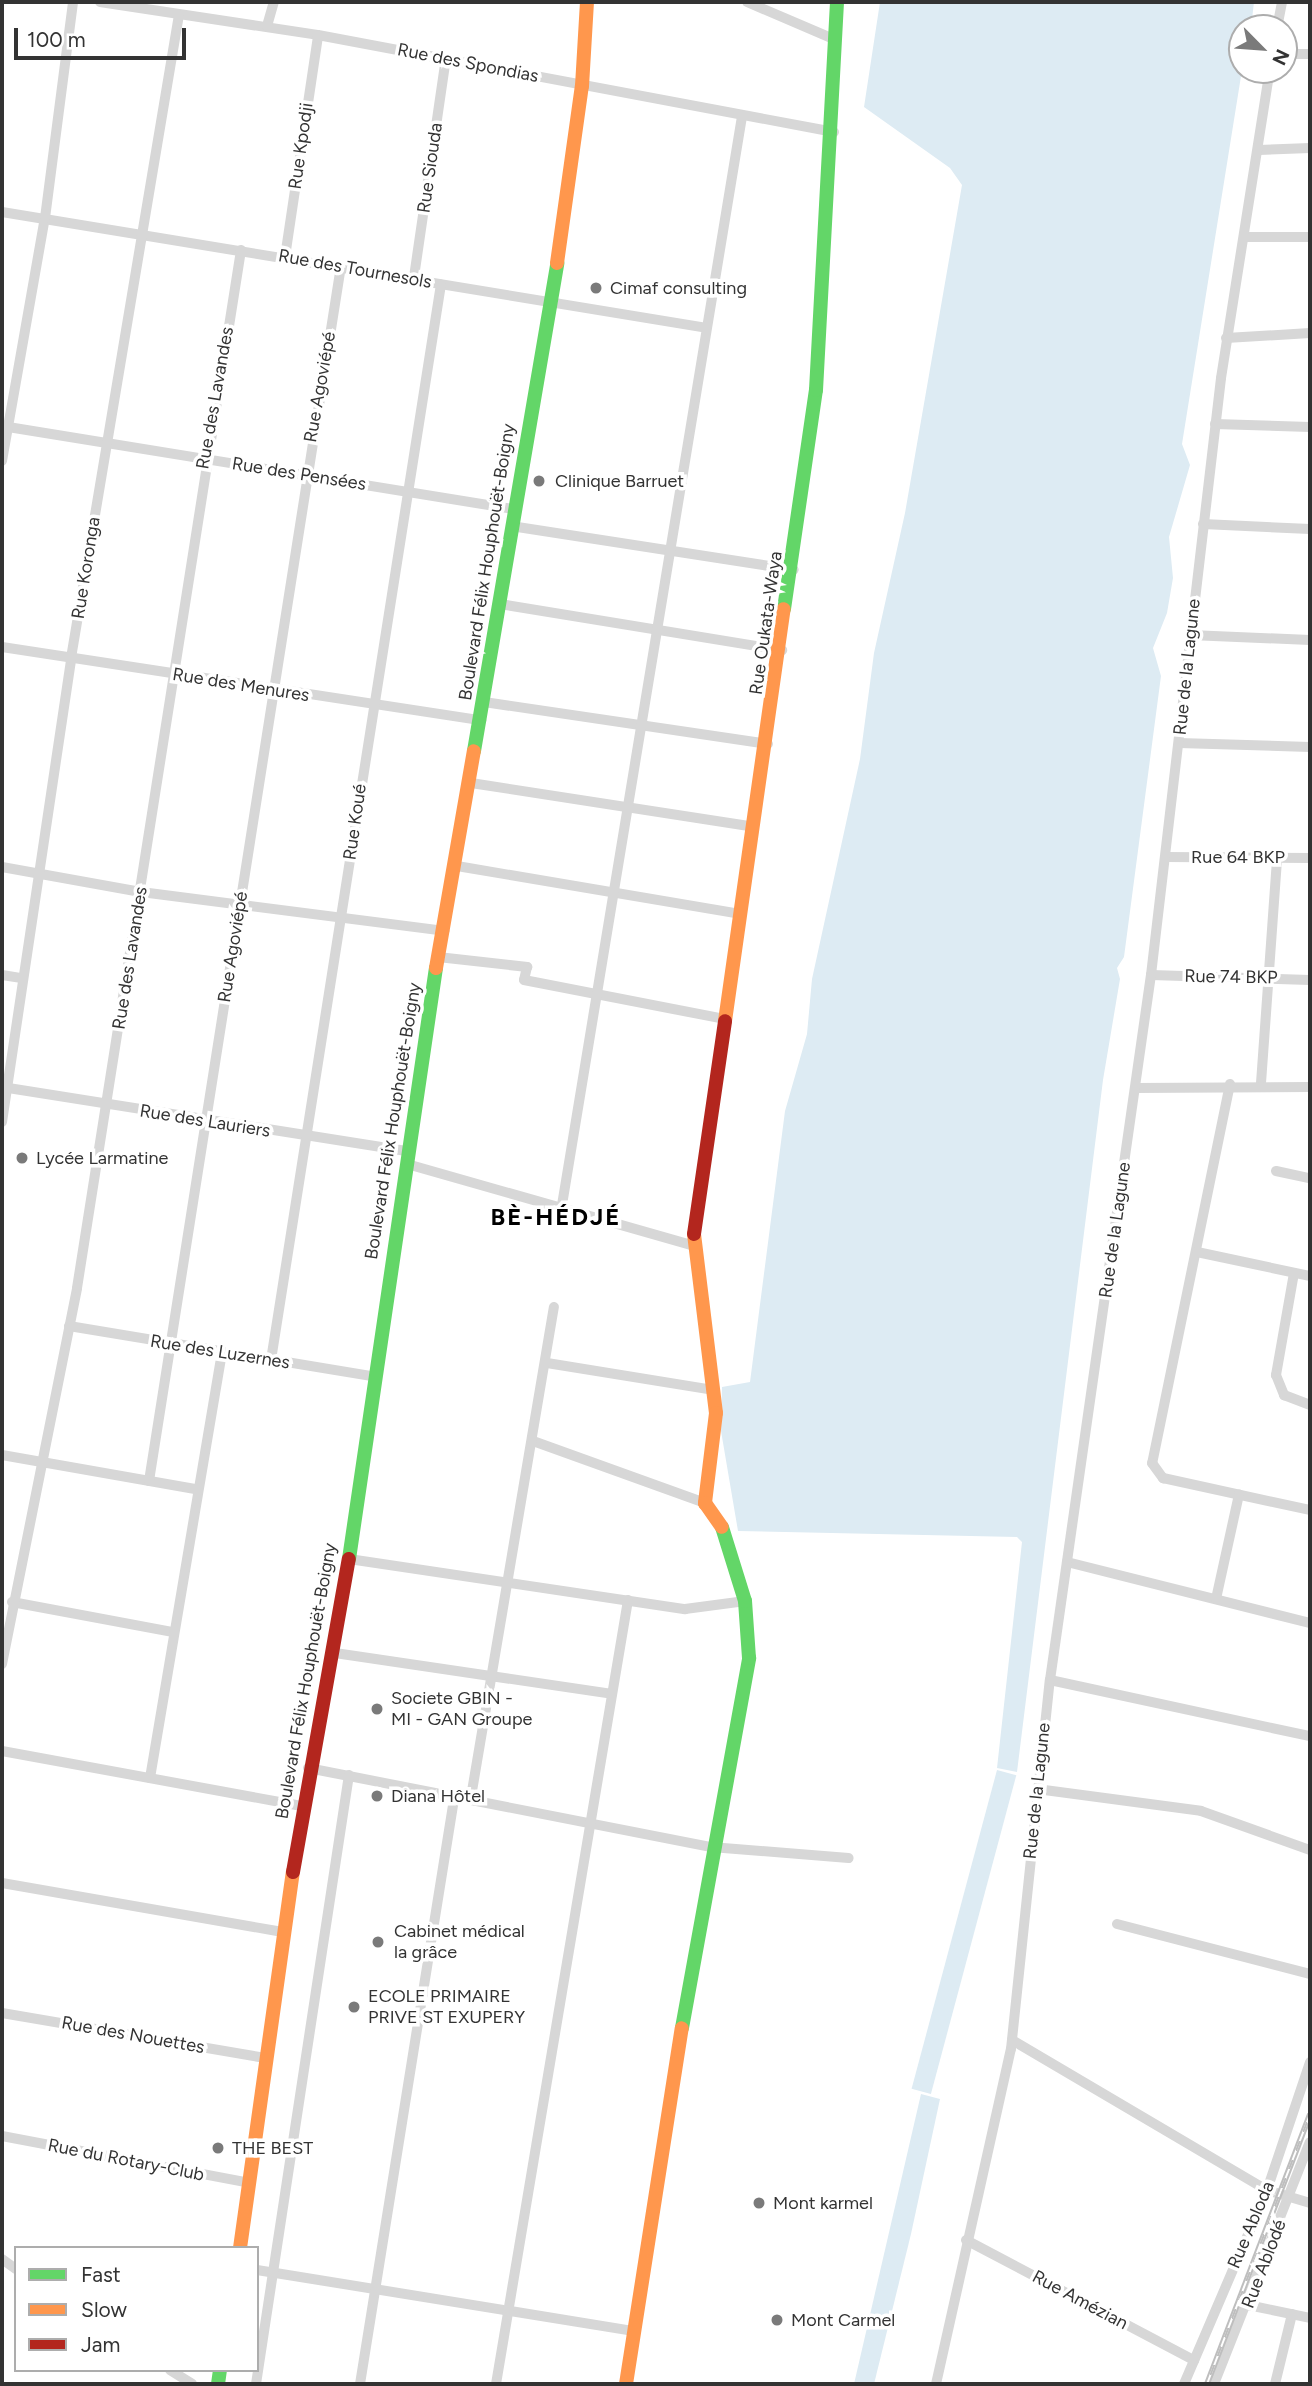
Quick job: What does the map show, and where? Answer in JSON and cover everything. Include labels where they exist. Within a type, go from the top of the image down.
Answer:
[{"type":"street","points":[[2,461],[4,427],[45,218],[73,2]]},
{"type":"street","name":"Rue des Spondias","points":[[100,2],[318,35],[834,132]]},
{"type":"street","points":[[267,26],[274,2]]},
{"type":"street","name":"Boulevard Félix Houphouët-Boigny","points":[[240,2246],[308,1768],[335,1653],[372,1376],[438,957],[457,866],[513,509],[551,302],[582,86],[587,2]]},
{"type":"street","points":[[747,2],[836,40]]},
{"type":"street","name":"Rue Oukata-Waya","points":[[705,1503],[714,1444],[713,1390],[692,1245],[724,1019],[794,570],[824,309],[834,132],[837,2]]},
{"type":"street","name":"Rue Koronga","points":[[2,1122],[71,658],[106,443],[145,234],[179,15]]},
{"type":"street","name":"Rue Kpodji","points":[[285,257],[318,35]]},
{"type":"street","name":"Rue Siouda","points":[[414,277],[446,58]]},
{"type":"street","name":"Rue de la Lagune","points":[[936,2384],[1012,2040],[1050,1680],[1151,975],[1226,338],[1268,84]]},
{"type":"street","points":[[561,1211],[742,116]]},
{"type":"street","points":[[1259,150],[1310,148]]},
{"type":"street","name":"Rue des Tournesols","points":[[2,212],[414,277],[441,284],[707,328]]},
{"type":"street","points":[[1244,237],[1310,237]]},
{"type":"street","name":"Rue des Lavandes","points":[[2,1664],[12,1602],[44,1461],[69,1326],[141,892],[204,458],[241,250]]},
{"type":"street","name":"Rue Agoviépé","points":[[149,1481],[305,474],[341,266]]},
{"type":"street","name":"Rue Koué","points":[[271,1360],[308,1137],[372,706],[441,284]]},
{"type":"street","points":[[1226,338],[1310,333]]},
{"type":"street","points":[[1216,424],[1310,427]]},
{"type":"street","name":"Rue des Pensées","points":[[4,427],[513,509]]},
{"type":"street","points":[[1203,524],[1310,528]]},
{"type":"street","points":[[511,526],[672,548],[794,570]]},
{"type":"street","points":[[500,604],[782,649]]},
{"type":"street","points":[[1190,635],[1310,640]]},
{"type":"street","name":"Rue des Menures","points":[[2,647],[372,706],[481,720]]},
{"type":"street","points":[[484,702],[768,744]]},
{"type":"street","points":[[1179,743],[1310,747]]},
{"type":"street","points":[[471,783],[754,827]]},
{"type":"street","name":"Rue 64 BKP","points":[[1166,857],[1310,858]]},
{"type":"street","points":[[1261,1083],[1266,978],[1277,858]]},
{"type":"street","points":[[457,866],[740,915]]},
{"type":"street","points":[[2,867],[141,892],[340,920],[444,931]]},
{"type":"street","points":[[438,957],[527,967],[524,980],[724,1019]]},
{"type":"street","points":[[2,975],[22,978]]},
{"type":"street","name":"Rue 74 BKP","points":[[1151,975],[1310,980]]},
{"type":"street","points":[[1135,1088],[1261,1083],[1310,1087]]},
{"type":"street","points":[[1230,1084],[1152,1463],[1163,1478],[1310,1510]]},
{"type":"street","name":"Rue des Lauriers","points":[[5,1088],[308,1137],[407,1158],[561,1211],[692,1245]]},
{"type":"street","points":[[1276,1171],[1310,1178]]},
{"type":"street","points":[[1197,1252],[1310,1276]]},
{"type":"street","points":[[1294,1273],[1276,1376],[1284,1395],[1310,1405]]},
{"type":"street","points":[[471,1797],[547,1363],[554,1307]]},
{"type":"street","name":"Rue des Luzernes","points":[[69,1326],[372,1376]]},
{"type":"street","points":[[150,1778],[195,1489],[222,1351]]},
{"type":"street","points":[[547,1363],[713,1390]]},
{"type":"street","points":[[533,1441],[705,1503],[722,1524],[745,1601],[749,1658],[711,1847],[626,2384]]},
{"type":"street","points":[[2,1455],[195,1489]]},
{"type":"street","points":[[1216,1600],[1240,1494]]},
{"type":"street","points":[[349,1559],[698,1610],[745,1601]]},
{"type":"street","points":[[1067,1562],[1310,1623]]},
{"type":"street","points":[[496,2384],[588,1822],[628,1600]]},
{"type":"street","points":[[12,1602],[173,1632]]},
{"type":"street","points":[[335,1653],[612,1694]]},
{"type":"street","points":[[1050,1680],[1310,1736]]},
{"type":"street","points":[[2,1751],[303,1806]]},
{"type":"street","points":[[308,1768],[455,1793],[711,1847],[849,1858]]},
{"type":"street","points":[[259,2366],[349,1775]]},
{"type":"street","points":[[1037,1789],[1201,1811],[1310,1850]]},
{"type":"street","points":[[360,2384],[455,1793]]},
{"type":"street","points":[[2,1883],[283,1932]]},
{"type":"street","points":[[1117,1924],[1310,1974]]},
{"type":"street","name":"Rue des Nouettes","points":[[2,2013],[265,2058]]},
{"type":"street","points":[[1012,2040],[1266,2190],[1289,2199],[1310,2203]]},
{"type":"street","name":"Rue Abloda","points":[[1184,2384],[1266,2190],[1310,2062]]},
{"type":"street","name":"Rue du Rotary-Club","points":[[2,2136],[250,2183]]},
{"type":"street","name":"Rue Ablodé","points":[[1214,2384],[1248,2305],[1310,2142]]},
{"type":"street","name":"Rue Amézian","points":[[966,2241],[1194,2360]]},
{"type":"street","points":[[259,2270],[373,2292],[634,2331]]},
{"type":"street","points":[[1248,2305],[1310,2318]]},
{"type":"street","points":[[1275,2384],[1292,2314]]},
{"type":"street","points":[[173,2372],[192,2384]]},
{"type":"shaded area","points":[[880,2],[1254,2],[1253,14],[1228,14],[1228,84],[1240,84],[1182,444],[1190,465],[1169,537],[1173,578],[1167,613],[1153,648],[1161,676],[1124,957],[1117,968],[1120,979],[1103,1080],[1017,1772],[997,1768],[1022,1542],[1017,1537],[738,1531],[721,1431],[722,1387],[750,1382],[785,1111],[807,1034],[812,979],[860,759],[874,653],[905,513],[962,185],[950,168],[864,107]]},
{"type":"shaded area","points":[[997,1770],[1016,1775],[931,2094],[912,2089]]},
{"type":"shaded area","points":[[921,2094],[940,2099],[911,2234],[874,2384],[854,2384]]},
{"type":"railway","points":[[1207,2384],[1310,2114]]},
{"type":"traffic: fast","points":[[784,609],[816,390],[837,2]]},
{"type":"traffic: fast","points":[[474,751],[557,263]]},
{"type":"traffic: fast","points":[[349,1559],[436,968]]},
{"type":"traffic: fast","points":[[682,2028],[749,1658],[745,1601],[722,1527]]},
{"type":"traffic: fast","points":[[218,2384],[220,2372]]},
{"type":"traffic: slow","points":[[557,263],[582,86],[587,2]]},
{"type":"traffic: slow","points":[[725,1021],[784,609]]},
{"type":"traffic: slow","points":[[436,968],[474,751]]},
{"type":"traffic: slow","points":[[694,1234],[716,1413],[705,1503],[722,1527]]},
{"type":"traffic: slow","points":[[240,2246],[293,1872]]},
{"type":"traffic: slow","points":[[626,2384],[682,2028]]},
{"type":"traffic: jam","points":[[694,1234],[725,1021]]},
{"type":"traffic: jam","points":[[293,1872],[349,1559]]},
{"type":"place","name":"Cimaf consulting","points":[[596,288]]},
{"type":"place","name":"Clinique Barruet","points":[[539,481]]},
{"type":"place","name":"Lycée Larmatine","points":[[22,1158]]},
{"type":"place","name":"Societe GBIN - MI - GAN Groupe","points":[[377,1709]]},
{"type":"place","name":"Diana Hôtel","points":[[377,1796]]},
{"type":"place","name":"Cabinet médical la grâce","points":[[378,1942]]},
{"type":"place","name":"ECOLE PRIMAIRE PRIVE ST EXUPERY","points":[[354,2007]]},
{"type":"place","name":"THE BEST","points":[[218,2148]]},
{"type":"place","name":"Mont karmel","points":[[759,2203]]},
{"type":"place","name":"Mont Carmel","points":[[777,2320]]},
{"type":"district","name":"BÈ-HÉDJÉ","points":[[556,1217]]}]
